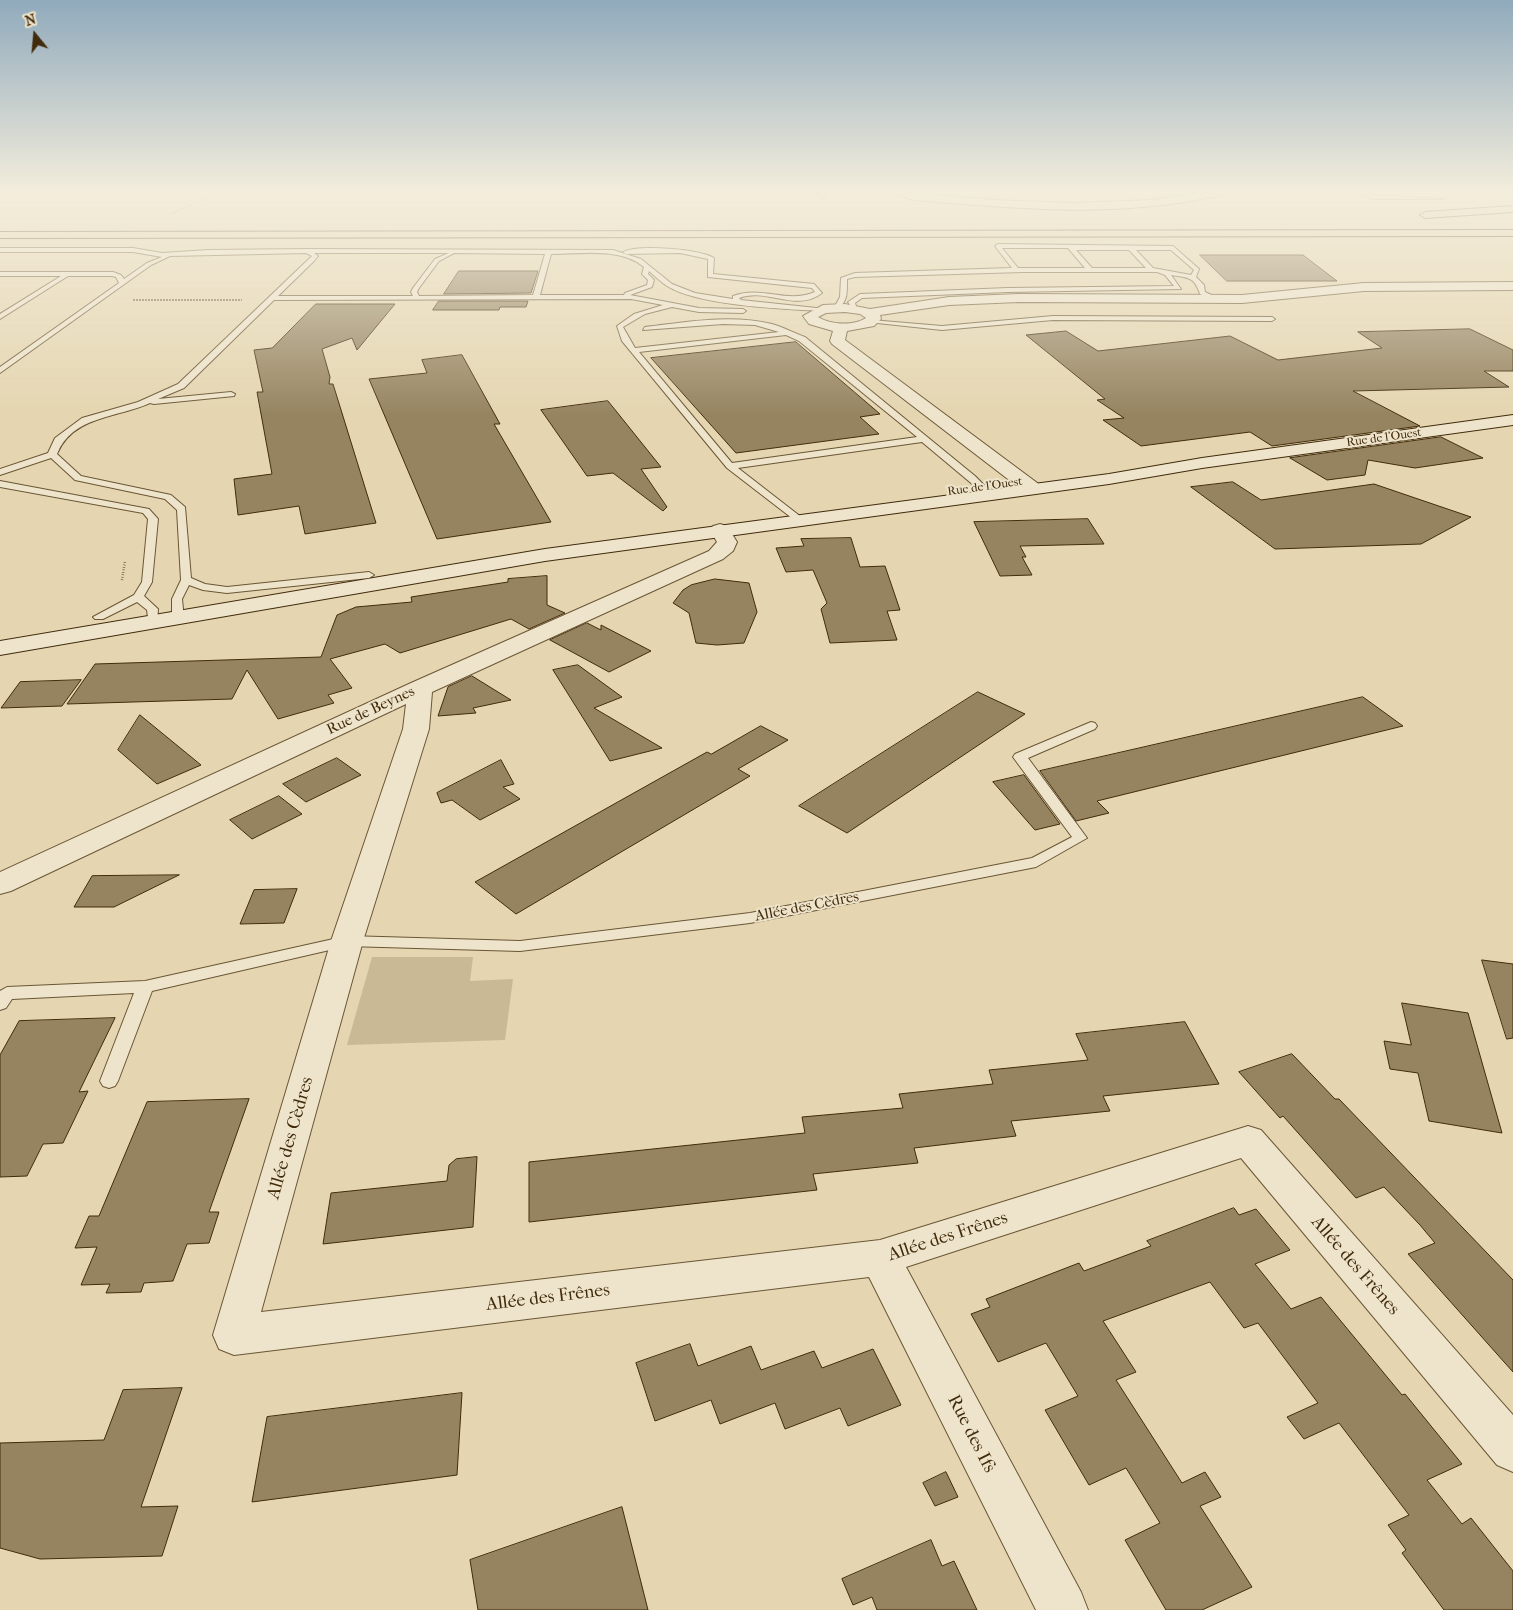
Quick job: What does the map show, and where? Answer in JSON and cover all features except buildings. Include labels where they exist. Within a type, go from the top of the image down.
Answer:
[{"type":"street","points":[[870,317],[857,303],[830,308],[810,316],[815,322],[822,325],[841,327],[864,325],[870,317],[949,301],[1019,298],[1217,299],[1291,295],[1364,286],[1513,286]]},
{"type":"street","points":[[841,327],[837,341],[1028,485]]},
{"type":"street","name":"Rue de l'Ouest","points":[[545,555],[1028,485],[1511,421]]},
{"type":"street","name":"Rue de Beynes","points":[[0,884],[420,688],[716,555],[726,548],[727,542],[720,530]]},
{"type":"street","points":[[178,612],[369,575],[545,555]]},
{"type":"street","points":[[0,633],[148,610],[178,612],[545,555]]},
{"type":"street","points":[[0,648],[148,610]]},
{"type":"street","name":"Allée des Cèdres","points":[[234,1335],[347,941],[416,729],[420,688]]},
{"type":"street","name":"Allée des Frênes","points":[[234,1335],[880,1258],[1248,1141],[1513,1449]]},
{"type":"street","name":"Rue des Ifs","points":[[880,1258],[1063,1610]]},
{"type":"lane","points":[[0,371],[149,265]]},
{"type":"lane","points":[[52,456],[58,440],[85,420],[141,404],[181,386],[306,265]]},
{"type":"lane","points":[[417,298],[414,290],[433,265]]},
{"type":"lane","points":[[536,298],[546,265]]},
{"type":"lane","points":[[644,265],[670,285],[694,295],[740,302],[830,308],[843,302],[846,294],[844,278],[855,275],[1016,270],[1154,270],[1193,277],[1201,285],[1202,293],[1217,299]]},
{"type":"lane","points":[[711,265],[710,276],[814,286],[818,293],[811,298],[797,300],[748,293],[735,297],[740,302]]},
{"type":"lane","points":[[1012,265],[1016,270]]},
{"type":"lane","points":[[1086,265],[1089,269]]},
{"type":"lane","points":[[846,294],[857,303],[1008,290],[1179,288],[1167,274],[1154,270],[1149,265]]},
{"type":"lane","points":[[1192,265],[1197,270],[1193,277]]},
{"type":"lane","points":[[594,298],[635,292],[650,286],[651,280],[645,274],[647,268]]},
{"type":"lane","points":[[106,274],[123,270]]},
{"type":"lane","points":[[0,274],[106,274],[119,276],[122,284]]},
{"type":"lane","points":[[0,317],[68,274]]},
{"type":"lane","points":[[271,299],[648,299],[699,310],[777,312],[810,316]]},
{"type":"lane","points":[[673,305],[638,313],[619,327],[634,350],[730,466],[799,519]]},
{"type":"lane","points":[[870,317],[942,328],[1053,318],[1272,320]]},
{"type":"lane","points":[[645,329],[714,322],[770,326],[802,339],[922,439],[980,492]]},
{"type":"lane","points":[[634,350],[788,333]]},
{"type":"lane","points":[[141,404],[231,394]]},
{"type":"lane","points":[[730,466],[922,439]]},
{"type":"lane","points":[[0,472],[52,456]]},
{"type":"lane","points":[[52,456],[78,478],[168,497],[182,509],[186,580],[177,598],[178,612]]},
{"type":"lane","points":[[0,484],[146,510],[153,519],[147,582],[148,610],[124,606],[99,617]]},
{"type":"lane","points":[[186,580],[204,588],[227,590],[369,575]]},
{"type":"lane","name":"Allée des Cèdres","points":[[0,1004],[7,993],[145,987],[347,941],[520,946],[750,918],[1036,862],[1080,838],[1020,757],[1091,726]]},
{"type":"lane","points":[[109,1081],[145,987]]},
{"type":"path","points":[[99,300],[271,299]]},
{"type":"path","points":[[124,606],[112,601],[120,592],[126,553]]},
{"type":"shaded area","points":[[372,957],[473,957],[470,981],[513,979],[505,1040],[347,1045]]}]
